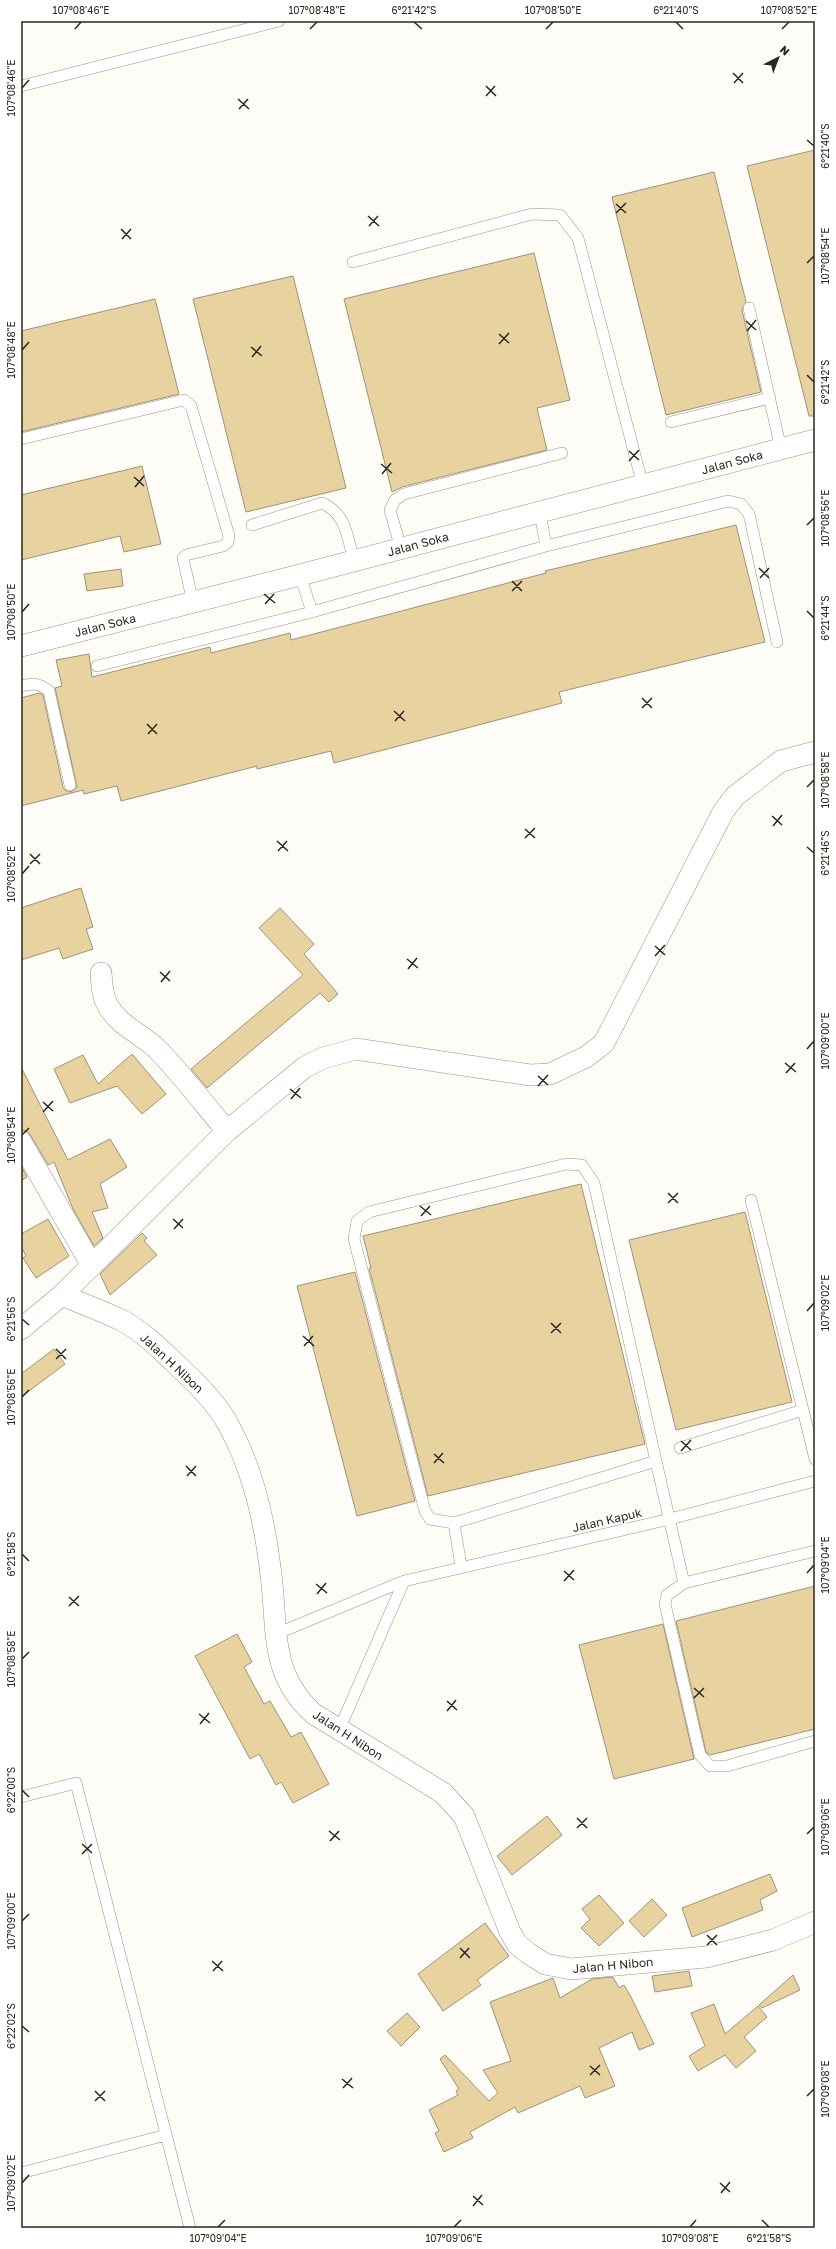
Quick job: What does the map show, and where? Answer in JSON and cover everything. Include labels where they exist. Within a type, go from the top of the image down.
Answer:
[{"type":"street","name":"Jalan Soka","points":[[21,646],[300,576],[815,440]]},
{"type":"street","points":[[21,1329],[62,1295],[91,1264],[227,1131],[305,1067],[323,1058],[356,1049],[530,1074],[550,1074],[586,1057],[604,1042],[723,812],[735,796],[781,761],[815,752]]},
{"type":"street","points":[[101,974],[102,991],[108,1006],[115,1016],[126,1027],[158,1050],[227,1131]]},
{"type":"street","points":[[21,1142],[91,1264]]},
{"type":"street","name":"Jalan H Nibon","points":[[62,1295],[124,1322],[147,1338],[198,1384],[224,1418],[244,1457],[261,1510],[271,1574],[276,1634],[283,1673],[290,1687],[300,1702],[314,1714],[443,1793],[454,1804],[469,1827],[510,1932],[517,1944],[528,1954],[545,1964],[571,1969],[706,1957],[773,1940],[815,1922]]},
{"type":"lane","points":[[21,86],[279,21]]},
{"type":"lane","points":[[353,262],[532,214],[560,215],[578,238],[643,486]]},
{"type":"lane","points":[[750,308],[781,449]]},
{"type":"lane","points":[[671,422],[770,398]]},
{"type":"lane","points":[[21,440],[184,400],[191,406],[228,536],[228,542],[223,546],[183,558],[193,603]]},
{"type":"lane","points":[[401,549],[390,510],[395,500],[400,497],[562,453]]},
{"type":"lane","points":[[97,666],[312,612],[546,546],[728,501],[741,504],[749,514],[777,642]]},
{"type":"lane","points":[[252,525],[322,503],[333,508],[342,517],[354,561]]},
{"type":"lane","points":[[540,513],[546,546]]},
{"type":"lane","points":[[300,576],[312,612]]},
{"type":"lane","points":[[21,686],[32,683],[40,685],[49,691],[70,785]]},
{"type":"lane","points":[[656,1461],[454,1523],[430,1519],[425,1511],[354,1239],[357,1221],[369,1212],[566,1164],[582,1165],[594,1183],[684,1582]]},
{"type":"lane","points":[[751,1200],[815,1459]]},
{"type":"lane","points":[[680,1448],[803,1410]]},
{"type":"lane","name":"Jalan Kapuk","points":[[276,1634],[404,1581],[461,1566],[670,1519],[815,1481]]},
{"type":"lane","points":[[454,1523],[461,1566]]},
{"type":"lane","points":[[815,1551],[684,1582],[667,1594],[664,1604],[700,1755],[710,1766],[727,1766],[815,1741]]},
{"type":"lane","points":[[339,1730],[404,1581]]},
{"type":"lane","points":[[21,1797],[76,1783],[190,2228]]},
{"type":"lane","points":[[21,2173],[166,2135]]},
{"type":"building","points":[[815,150],[815,416],[809,416],[747,166]]},
{"type":"building","points":[[714,172],[746,302],[742,310],[761,392],[666,415],[612,197]]},
{"type":"building","points":[[534,253],[570,400],[537,408],[547,450],[402,487],[392,492],[344,299]]},
{"type":"building","points":[[293,276],[346,488],[246,512],[193,299]]},
{"type":"building","points":[[155,299],[179,394],[21,432],[21,331]]},
{"type":"building","points":[[142,466],[161,544],[124,552],[120,536],[21,560],[21,495]]},
{"type":"building","points":[[736,525],[765,642],[559,692],[562,703],[334,763],[331,751],[257,769],[257,766],[121,801],[117,786],[84,794],[83,790],[21,806],[21,698],[39,693],[43,695],[63,787],[65,790],[71,792],[77,787],[55,688],[62,686],[56,660],[89,654],[92,677],[210,647],[211,653],[290,633],[291,640],[546,573],[545,571]]},
{"type":"building","points":[[121,569],[123,586],[87,591],[84,574]]},
{"type":"building","points":[[81,888],[93,927],[86,929],[93,949],[63,959],[59,948],[21,960],[21,908]]},
{"type":"building","points":[[280,908],[314,944],[304,954],[338,994],[329,1002],[320,993],[207,1088],[191,1069],[303,975],[259,928]]},
{"type":"building","points":[[132,1054],[166,1094],[142,1114],[117,1086],[70,1103],[54,1069],[83,1055],[98,1084]]},
{"type":"building","points":[[21,1067],[68,1160],[110,1139],[127,1167],[100,1184],[108,1208],[92,1212],[103,1238],[94,1246],[73,1209],[54,1162],[48,1165],[31,1136],[27,1131],[21,1130]]},
{"type":"building","points":[[21,1166],[27,1177],[21,1181]]},
{"type":"building","points":[[581,1184],[645,1444],[428,1496],[369,1268],[371,1268],[363,1236]]},
{"type":"building","points":[[745,1212],[792,1402],[676,1430],[629,1240]]},
{"type":"building","points":[[48,1219],[69,1256],[36,1278],[23,1258],[26,1256],[21,1246],[21,1234]]},
{"type":"building","points":[[142,1233],[147,1238],[144,1241],[157,1255],[110,1295],[100,1274]]},
{"type":"building","points":[[355,1272],[415,1501],[357,1516],[297,1286]]},
{"type":"building","points":[[54,1349],[65,1364],[21,1397],[21,1374]]},
{"type":"building","points":[[815,1586],[815,1729],[710,1755],[706,1752],[676,1621]]},
{"type":"building","points":[[663,1624],[694,1759],[614,1779],[579,1645]]},
{"type":"building","points":[[237,1634],[252,1662],[244,1667],[264,1704],[270,1701],[291,1737],[301,1732],[329,1784],[293,1803],[281,1782],[276,1785],[259,1754],[250,1759],[195,1656]]},
{"type":"building","points":[[547,1816],[562,1835],[512,1875],[497,1856]]},
{"type":"building","points":[[770,1874],[777,1891],[760,1900],[763,1910],[692,1937],[682,1908]]},
{"type":"building","points":[[599,1895],[624,1923],[599,1946],[581,1928],[590,1919],[582,1909]]},
{"type":"building","points":[[652,1899],[667,1915],[644,1937],[629,1921]]},
{"type":"building","points":[[485,1923],[509,1956],[477,1980],[481,1985],[443,2011],[418,1974]]},
{"type":"building","points":[[689,1971],[692,1986],[655,1992],[652,1976]]},
{"type":"building","points":[[793,1975],[800,1990],[762,2008],[759,2005]]},
{"type":"building","points":[[613,1977],[619,1988],[624,1985],[654,2044],[639,2050],[632,2032],[599,2048],[615,2086],[585,2098],[580,2086],[518,2113],[515,2107],[470,2132],[473,2138],[444,2152],[435,2133],[439,2131],[429,2110],[458,2095],[456,2091],[459,2089],[440,2059],[445,2055],[489,2101],[498,2093],[483,2070],[511,2061],[490,2002],[553,1978],[560,1998],[592,1979]]},
{"type":"building","points":[[714,2004],[725,2034],[758,2006],[767,2017],[744,2037],[756,2051],[736,2068],[725,2055],[698,2071],[689,2056],[705,2046],[691,2013]]},
{"type":"building","points":[[407,2013],[420,2027],[401,2046],[387,2031]]}]
